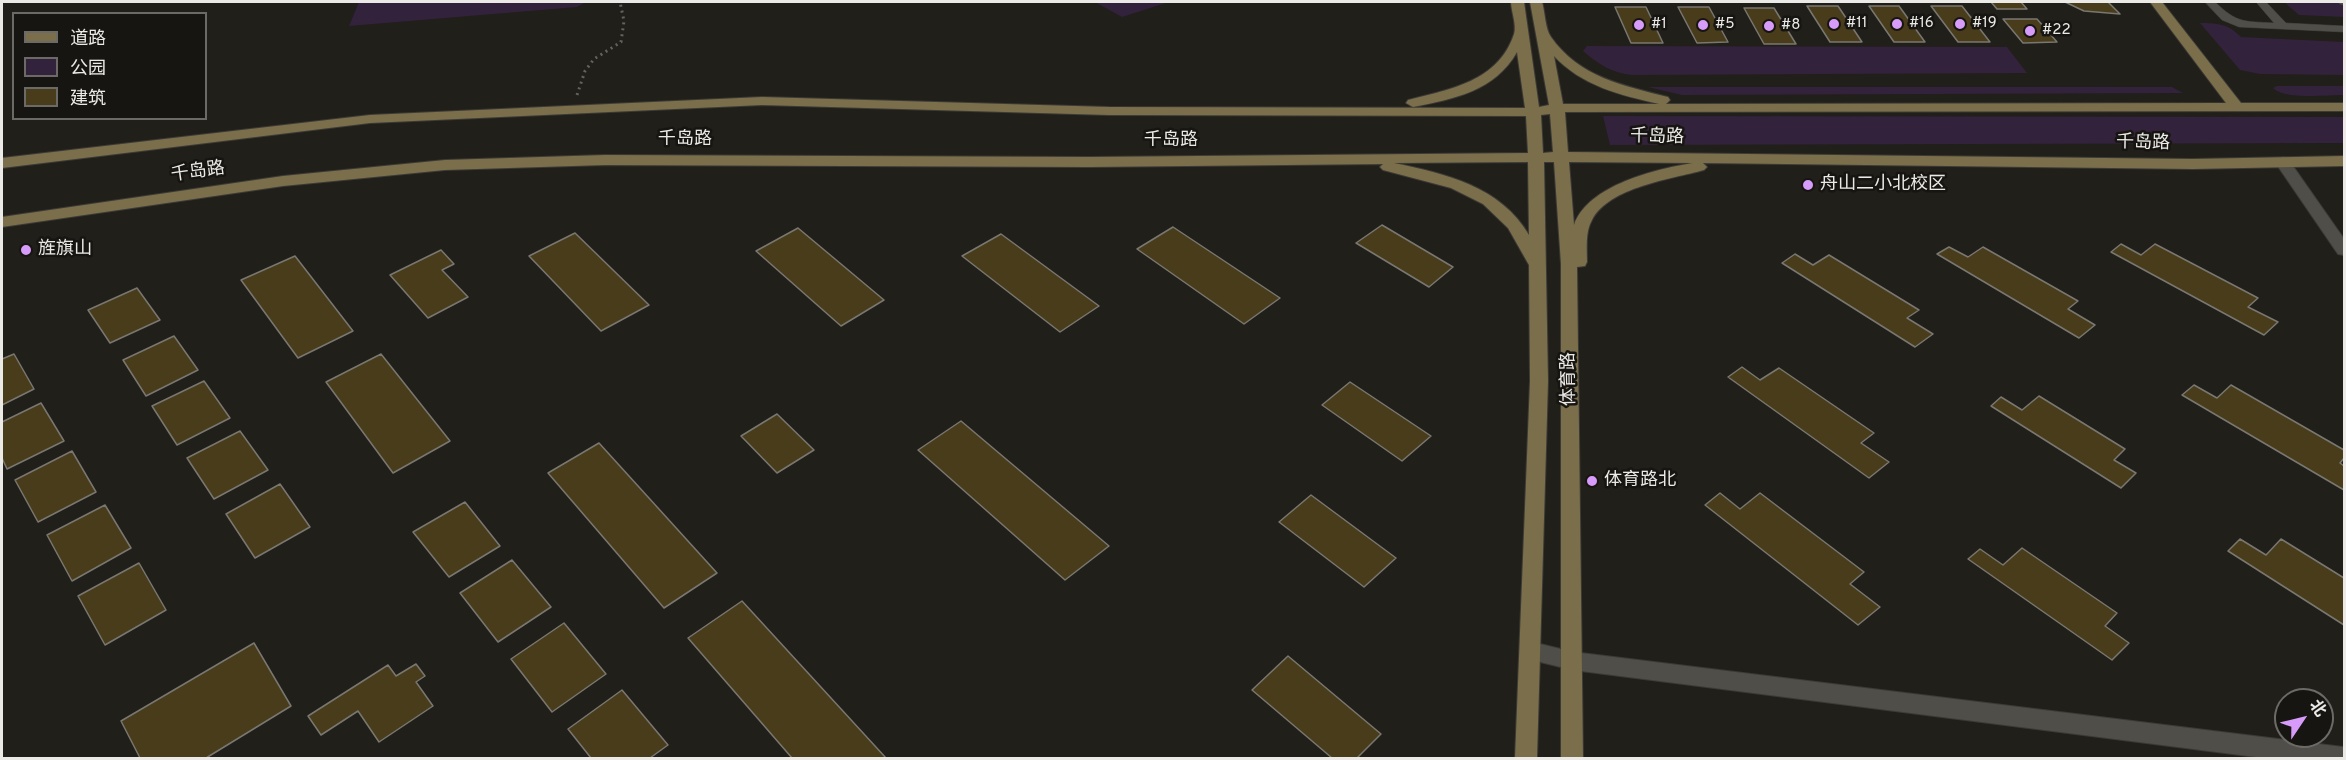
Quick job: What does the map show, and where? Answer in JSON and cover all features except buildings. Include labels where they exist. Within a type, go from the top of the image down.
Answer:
[{"type":"street","name":"体育路","points":[[1517,2],[1533,112],[1536,158],[1539,381],[1532,651],[1526,759]]},
{"type":"street","name":"体育路","points":[[1536,2],[1557,108],[1562,157],[1569,319],[1572,759]]},
{"type":"street","points":[[2156,2],[2237,107]]},
{"type":"street","points":[[1378,110],[1432,99],[1486,79],[1503,64],[1521,33]]},
{"type":"street","points":[[1544,39],[1572,66],[1617,90],[1710,108]]},
{"type":"street","name":"千岛路","points":[[2,163],[370,119],[762,101],[1109,111],[1533,112],[1557,108],[2344,107]]},
{"type":"street","name":"千岛路","points":[[2,222],[283,180],[445,165],[605,160],[1333,160],[1562,157],[2193,164],[2344,161]]},
{"type":"street","points":[[1569,319],[1578,301],[1580,241],[1584,218],[1596,205],[1614,193],[1683,169],[1752,159]]},
{"type":"street","points":[[1333,160],[1428,175],[1462,186],[1491,202],[1514,223],[1537,264]]},
{"type":"street","points":[[2283,162],[2344,250]]},
{"type":"street","points":[[1532,651],[1573,661],[2343,759]]},
{"type":"lane","points":[[2210,2],[2226,18],[2239,24],[2344,29]]},
{"type":"lane","points":[[2261,2],[2283,26]]},
{"type":"path","points":[[572,110],[587,67],[599,56],[617,47],[626,28],[620,2]]},
{"type":"green space","points":[[359,2],[586,2],[577,7],[349,26]]},
{"type":"green space","points":[[1095,2],[1169,2],[1122,17]]},
{"type":"green space","points":[[2284,2],[2338,2],[2344,4],[2344,17],[2299,15]]},
{"type":"green space","points":[[2200,23],[2222,25],[2232,29],[2241,37],[2344,42],[2344,75],[2260,74],[2240,70]]},
{"type":"green space","points":[[1587,46],[2007,47],[2027,73],[1632,75],[1600,64],[1583,51]]},
{"type":"green space","points":[[2277,86],[2344,86],[2344,95],[2286,94],[2273,88]]},
{"type":"green space","points":[[1648,87],[2172,87],[2183,93],[1682,95]]},
{"type":"green space","points":[[1603,116],[2344,117],[2344,143],[1610,145]]},
{"type":"place","name":"#11","points":[[1834,24]]},
{"type":"place","name":"#16","points":[[1897,24]]},
{"type":"place","name":"#19","points":[[1960,24]]},
{"type":"place","name":"#1","points":[[1639,25]]},
{"type":"place","name":"#5","points":[[1703,25]]},
{"type":"place","name":"#8","points":[[1769,26]]},
{"type":"place","name":"#22","points":[[2030,31]]},
{"type":"place","name":"舟山二小北校区","points":[[1808,185]]},
{"type":"place","name":"旌旗山","points":[[26,250]]},
{"type":"place","name":"体育路北","points":[[1592,481]]}]
